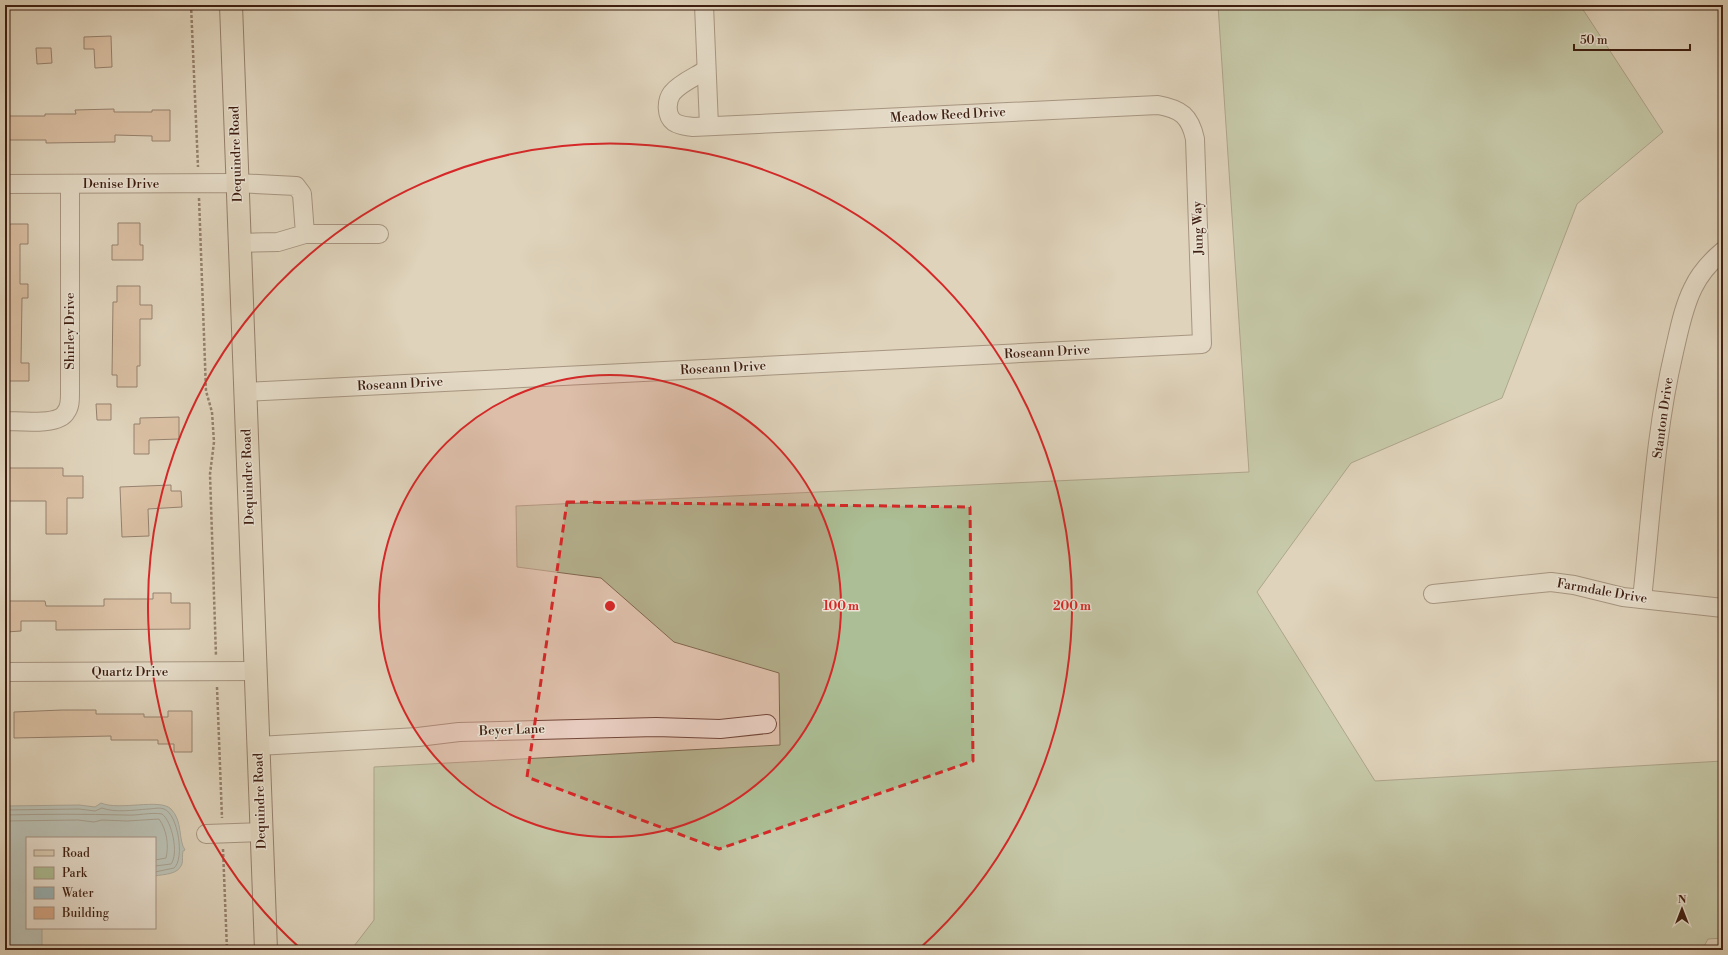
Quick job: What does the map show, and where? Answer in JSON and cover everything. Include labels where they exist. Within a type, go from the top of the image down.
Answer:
[{"type":"main road","name":"Dequindre Road","points":[[231,5],[266,950]]},
{"type":"street","points":[[704,5],[709,126]]},
{"type":"street","name":"Meadow Reed Drive","points":[[706,70],[680,86],[671,94],[668,104],[668,114],[673,121],[682,126],[692,128],[1158,105],[1173,107],[1185,115]]},
{"type":"street","name":"Jung Way","points":[[1185,115],[1192,127],[1195,139],[1202,344]]},
{"type":"street","name":"Denise Drive","points":[[5,184],[237,183],[296,186],[302,194],[304,234]]},
{"type":"street","name":"Shirley Drive","points":[[5,421],[55,420],[66,414],[68,408],[70,394],[70,184]]},
{"type":"street","points":[[239,243],[278,242],[304,234],[379,234]]},
{"type":"street","name":"Stanton Drive","points":[[1642,599],[1665,391],[1678,334],[1685,306],[1692,289],[1705,268],[1723,251]]},
{"type":"street","name":"Roseann Drive","points":[[245,392],[1202,344]]},
{"type":"street","name":"Farmdale Drive","points":[[1433,594],[1551,582],[1574,585],[1623,597],[1723,608]]},
{"type":"street","name":"Quartz Drive","points":[[5,672],[255,671]]},
{"type":"street","name":"Beyer Lane","points":[[258,746],[418,737],[459,732],[656,727],[720,729],[767,724]]},
{"type":"street","points":[[206,834],[261,832]]},
{"type":"path","points":[[191,5],[198,171]]},
{"type":"path","points":[[199,196],[206,391],[212,412],[214,442],[210,474],[216,659]]},
{"type":"highlighted area","points":[[567,502],[970,507],[973,761],[719,849],[527,777]]},
{"type":"green space","points":[[1218,5],[1580,5],[1663,132],[1577,204],[1502,398],[1351,463],[1257,592],[1375,781],[1723,761],[1723,938],[1708,939],[1702,950],[351,950],[374,920],[374,767],[780,745],[779,673],[674,642],[601,578],[517,567],[516,506],[1249,472]]},
{"type":"water","points":[[101,803],[118,806],[149,804],[166,806],[171,809],[177,819],[185,850],[183,851],[182,864],[180,868],[174,872],[156,876],[156,837],[26,837],[26,929],[42,929],[42,950],[5,950],[5,806],[79,805],[95,807]]},
{"type":"building","points":[[111,36],[112,67],[95,68],[94,49],[84,49],[84,37]]},
{"type":"building","points":[[36,48],[51,48],[52,63],[37,64]]},
{"type":"building","points":[[114,109],[114,112],[152,112],[152,110],[170,110],[170,141],[152,141],[152,136],[115,135],[115,142],[46,143],[46,140],[5,140],[5,116],[45,116],[45,114],[76,114],[75,110]]},
{"type":"building","points":[[118,223],[140,223],[140,245],[143,245],[143,260],[112,260],[112,245],[118,245]]},
{"type":"building","points":[[28,224],[28,244],[20,244],[20,284],[28,284],[28,298],[22,298],[21,363],[29,363],[29,381],[5,381],[5,225]]},
{"type":"building","points":[[117,286],[140,286],[140,305],[152,305],[152,319],[140,319],[140,366],[137,366],[137,387],[117,387],[117,375],[112,375],[113,302],[117,302]]},
{"type":"building","points":[[96,404],[111,404],[111,420],[97,420]]},
{"type":"building","points":[[179,417],[179,439],[149,440],[149,454],[134,454],[134,424],[140,424],[140,418]]},
{"type":"building","points":[[5,468],[63,468],[63,476],[83,476],[83,498],[67,498],[67,534],[46,534],[46,501],[5,501]]},
{"type":"building","points":[[171,485],[171,491],[181,491],[182,507],[148,509],[149,536],[122,537],[120,487]]},
{"type":"building","points":[[153,593],[171,593],[171,603],[190,603],[190,629],[56,630],[56,621],[21,621],[21,631],[6,632],[6,601],[45,601],[46,606],[104,606],[104,599],[153,599]]},
{"type":"building","points":[[96,710],[96,714],[144,714],[144,717],[168,717],[168,711],[192,711],[192,752],[174,752],[174,744],[158,744],[158,740],[111,740],[111,736],[14,738],[14,712]]}]
